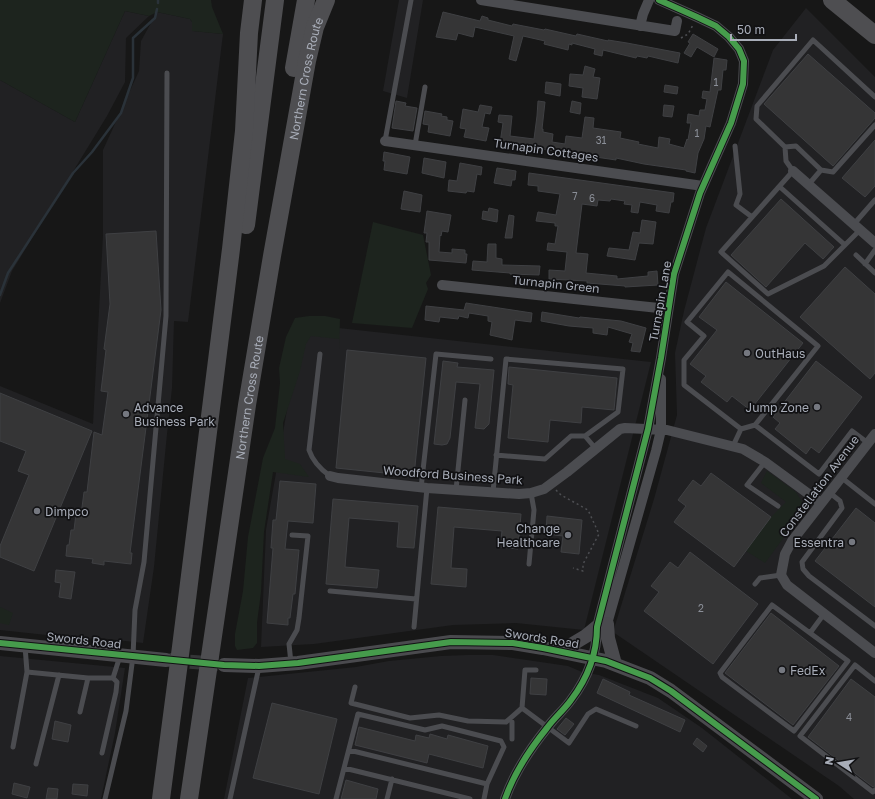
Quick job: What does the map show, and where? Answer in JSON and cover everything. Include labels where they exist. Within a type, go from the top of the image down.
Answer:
[{"type":"highway","points":[[245,0],[249,33]]},
{"type":"highway","points":[[161,799],[231,248],[244,131],[249,33],[253,0]]},
{"type":"highway","points":[[181,647],[246,226],[275,0]]},
{"type":"highway","points":[[247,405],[292,76],[299,0]]},
{"type":"highway","points":[[292,76],[306,0]]},
{"type":"highway","name":"Northern Cross Route","points":[[189,799],[247,405],[279,212],[307,61],[315,27],[326,0]]},
{"type":"highway","points":[[832,0],[875,34]]},
{"type":"highway","points":[[839,0],[875,34]]},
{"type":"main road","points":[[560,651],[586,636],[600,631],[608,638],[615,664]]},
{"type":"main road","name":"Swords Road","points":[[224,665],[259,666],[291,664],[451,642],[513,644],[560,651],[592,658],[615,664],[650,678],[671,691],[816,799]]},
{"type":"main road","name":"Swords Road","points":[[0,643],[166,660]]},
{"type":"street","points":[[481,0],[640,26],[676,26]]},
{"type":"street","points":[[640,26],[649,0]]},
{"type":"street","name":"Turnapin Lane","points":[[600,631],[648,429],[674,274],[703,186],[731,123],[743,84],[744,61],[739,49],[729,37],[716,26],[698,16],[659,0]]},
{"type":"street","name":"Turnapin Cottages","points":[[385,141],[703,186]]},
{"type":"street","points":[[793,171],[857,227],[873,239]]},
{"type":"street","name":"Turnapin Green","points":[[442,285],[668,309]]},
{"type":"street","name":"Turnapin Lane","points":[[505,799],[518,770],[547,728],[571,701],[588,673],[656,451],[661,430],[661,358]]},
{"type":"street","name":"Woodford Business Park","points":[[330,476],[424,488],[531,493],[544,489],[620,430],[625,428],[667,430],[743,449],[765,462],[821,503]]},
{"type":"street","name":"Constellation Avenue","points":[[781,575],[785,554],[792,541],[875,434]]},
{"type":"street","points":[[781,575],[787,585],[875,653]]},
{"type":"lane","points":[[385,141],[411,0]]},
{"type":"lane","points":[[875,97],[813,40],[757,106],[756,119],[785,147],[786,161],[793,171],[722,252],[768,294],[824,266],[845,245],[875,200]]},
{"type":"lane","points":[[105,799],[126,711],[126,656],[144,562],[166,316],[167,72]]},
{"type":"lane","points":[[415,145],[425,87]]},
{"type":"lane","points":[[785,147],[796,146],[821,170],[832,172],[875,125]]},
{"type":"lane","points":[[735,146],[740,194],[736,205],[752,217]]},
{"type":"lane","points":[[809,184],[821,170]]},
{"type":"lane","points":[[780,187],[845,245]]},
{"type":"lane","points":[[865,264],[875,250]]},
{"type":"lane","points":[[856,255],[875,273]]},
{"type":"lane","points":[[728,272],[818,346],[755,425],[740,429],[684,385],[684,360],[704,336],[687,322],[728,272]]},
{"type":"lane","points":[[320,354],[309,450],[315,462],[330,476]]},
{"type":"lane","points":[[414,627],[436,354],[491,359]]},
{"type":"lane","points":[[492,492],[506,359],[623,369],[618,412],[585,436],[571,436],[545,459],[496,455]]},
{"type":"lane","points":[[456,490],[465,400]]},
{"type":"lane","points":[[755,425],[819,474],[852,431],[868,443]]},
{"type":"lane","points":[[733,446],[740,429]]},
{"type":"lane","points":[[585,436],[597,449]]},
{"type":"lane","points":[[765,462],[747,485],[778,506]]},
{"type":"lane","points":[[842,478],[875,504]]},
{"type":"lane","points":[[529,564],[534,510],[531,493]]},
{"type":"lane","points":[[830,493],[840,501],[842,508],[802,562],[804,569],[809,576],[875,626]]},
{"type":"lane","points":[[291,664],[289,644],[297,630],[308,536],[292,535]]},
{"type":"lane","points":[[755,584],[760,578],[781,575]]},
{"type":"lane","points":[[330,591],[416,599]]},
{"type":"lane","points":[[772,605],[810,633],[848,661],[794,731],[722,677],[720,673],[772,605]]},
{"type":"lane","points":[[810,633],[824,614]]},
{"type":"lane","points":[[13,747],[28,672],[25,645]]},
{"type":"lane","points":[[114,678],[126,656]]},
{"type":"lane","points":[[875,681],[855,665],[800,736],[873,792],[875,790]]},
{"type":"lane","points":[[230,799],[259,666]]},
{"type":"lane","points":[[355,687],[351,703],[410,718],[439,715],[468,721],[506,722],[522,708],[525,670],[536,670]]},
{"type":"lane","points":[[28,672],[88,678],[114,678]]},
{"type":"lane","points":[[36,764],[59,675]]},
{"type":"lane","points":[[80,712],[88,678]]},
{"type":"lane","points":[[102,753],[116,692],[117,682],[114,678]]},
{"type":"lane","points":[[522,708],[569,743],[588,714],[596,709],[636,726]]},
{"type":"lane","points":[[336,799],[358,714],[425,730],[442,726],[501,741],[504,747],[487,784],[484,799]]},
{"type":"lane","points":[[510,719],[512,722],[512,739]]},
{"type":"lane","points":[[349,750],[487,784]]},
{"type":"lane","points":[[344,768],[470,799]]},
{"type":"lane","points":[[387,799],[392,780]]},
{"type":"lane","points":[[443,799],[444,793]]},
{"type":"path","points":[[676,26],[677,38],[684,38],[688,34],[698,16]]},
{"type":"path","points":[[551,484],[561,495],[588,510],[599,534],[583,564],[583,572],[573,568]]},
{"type":"shaded area","points":[[0,0],[157,0],[158,2],[159,0],[211,0],[212,7],[223,34],[192,31],[192,22],[190,19],[157,12],[149,16],[125,11],[75,122],[0,80]]},
{"type":"shaded area","points":[[399,0],[423,0],[407,98],[383,91]]},
{"type":"shaded area","points":[[806,8],[875,77],[875,799],[854,799],[839,786],[613,632],[654,499],[677,415],[675,353],[684,311],[706,228],[773,50]]},
{"type":"shaded area","points":[[125,11],[149,16],[126,38],[125,82],[107,116],[12,271],[0,303],[0,80],[75,122]]},
{"type":"shaded area","points":[[157,12],[190,19],[192,22],[193,31],[223,34],[188,322],[174,321],[172,388],[154,567],[143,643],[99,638],[84,639],[0,630],[0,386],[93,424],[103,235],[103,150],[139,71],[141,41]]},
{"type":"shaded area","points":[[373,222],[423,235],[431,275],[426,283],[428,289],[412,328],[352,323]]},
{"type":"shaded area","points":[[325,316],[340,319],[339,349],[339,339],[311,336],[306,344],[300,371],[283,423],[285,459],[300,464],[309,477],[273,472],[264,532],[261,592],[257,623],[257,643],[253,648],[237,650],[235,646],[235,634],[243,591],[248,537],[263,458],[275,428],[280,383],[279,368],[286,337],[295,318]]},
{"type":"shaded area","points":[[302,324],[651,362],[584,630],[516,623],[453,625],[314,644],[261,647],[266,530]]},
{"type":"shaded area","points":[[767,471],[796,492],[804,505],[799,517],[765,563],[746,551],[771,517],[786,502],[761,483]]},
{"type":"shaded area","points":[[0,607],[13,613],[9,625],[0,623]]},
{"type":"shaded area","points":[[468,655],[493,655],[568,666],[582,672],[599,675],[658,698],[702,728],[792,799],[224,799],[248,678],[356,667],[389,661]]},
{"type":"shaded area","points":[[0,656],[125,668],[115,733],[101,799],[0,799]]},
{"type":"building","points":[[443,12],[480,21],[482,16],[488,18],[488,20],[512,26],[513,24],[545,29],[576,36],[577,34],[608,41],[680,53],[678,63],[648,56],[647,58],[637,56],[636,58],[603,50],[602,56],[594,54],[595,49],[572,43],[572,45],[569,44],[568,50],[544,44],[545,41],[523,36],[516,61],[509,59],[514,36],[475,27],[473,37],[458,33],[456,40],[436,37]]},
{"type":"building","points":[[693,34],[718,49],[714,57],[697,47],[691,57],[684,53]]},
{"type":"building","points":[[808,54],[875,113],[875,118],[833,166],[764,104]]},
{"type":"building","points":[[714,58],[727,60],[726,70],[723,70],[721,90],[718,90],[710,127],[706,126],[704,139],[698,153],[695,173],[686,170],[616,158],[616,160],[500,143],[503,123],[498,122],[499,115],[512,116],[510,136],[534,139],[538,101],[545,102],[542,129],[543,132],[553,134],[552,142],[565,144],[566,136],[582,138],[585,117],[594,118],[593,128],[621,132],[620,138],[639,142],[638,144],[658,148],[659,137],[670,139],[669,144],[684,148],[687,139],[688,140],[691,123],[687,123],[688,114],[699,116],[700,110],[705,110],[707,99],[702,98],[703,91],[710,92]]},
{"type":"building","points":[[585,66],[595,69],[593,77],[600,78],[597,99],[582,97],[583,88],[569,86],[570,74],[583,75]]},
{"type":"building","points":[[546,82],[561,84],[560,96],[545,93]]},
{"type":"building","points":[[665,85],[678,87],[677,94],[664,92]]},
{"type":"building","points":[[396,101],[406,103],[405,106],[417,108],[413,131],[392,128]]},
{"type":"building","points":[[572,101],[581,103],[580,114],[570,112]]},
{"type":"building","points":[[480,105],[492,107],[490,114],[485,113],[482,127],[489,128],[486,141],[464,137],[466,129],[460,128],[463,109],[478,112]]},
{"type":"building","points":[[664,105],[674,106],[672,117],[663,116]]},
{"type":"building","points":[[425,111],[442,114],[441,116],[447,117],[447,120],[453,121],[450,136],[428,132],[429,125],[423,124]]},
{"type":"building","points":[[875,140],[875,186],[865,197],[842,178]]},
{"type":"building","points":[[384,152],[410,157],[407,174],[384,170]]},
{"type":"building","points":[[424,158],[446,162],[444,178],[422,173]]},
{"type":"building","points":[[460,163],[482,167],[481,175],[477,174],[474,192],[467,191],[466,193],[448,191],[449,180],[457,181]]},
{"type":"building","points":[[497,168],[516,171],[515,180],[512,180],[511,186],[494,183]]},
{"type":"building","points":[[529,173],[674,193],[673,202],[671,202],[669,213],[656,211],[657,205],[640,202],[638,213],[631,212],[632,205],[624,204],[625,201],[611,199],[610,201],[598,200],[597,206],[582,204],[576,253],[588,254],[586,273],[617,276],[617,279],[648,276],[648,272],[657,271],[658,285],[625,287],[587,283],[587,281],[549,279],[549,270],[565,271],[567,252],[547,250],[548,243],[555,244],[558,226],[555,226],[555,223],[536,221],[538,212],[556,215],[560,194],[538,191],[538,186],[528,185]]},
{"type":"building","points":[[404,191],[422,195],[420,212],[401,209]]},
{"type":"building","points":[[781,199],[834,247],[823,259],[805,243],[766,287],[731,255]]},
{"type":"building","points":[[489,208],[498,210],[497,222],[482,219],[483,211],[488,212]]},
{"type":"building","points":[[427,211],[451,215],[448,232],[442,231],[441,236],[440,235],[439,252],[452,253],[452,249],[465,250],[465,254],[467,254],[466,263],[429,260],[429,242],[426,242],[427,233],[424,233]]},
{"type":"building","points":[[509,215],[514,216],[512,238],[505,238]]},
{"type":"building","points":[[642,220],[656,222],[653,244],[639,243],[635,260],[607,256],[609,248],[629,250],[633,232],[640,233]]},
{"type":"building","name":"Advance Business Park","points":[[156,231],[161,310],[130,553],[132,553],[131,564],[104,561],[104,565],[92,563],[93,559],[66,556],[71,530],[74,530],[76,514],[81,515],[84,492],[87,492],[94,432],[102,435],[108,392],[101,391],[106,350],[104,349],[110,304],[106,234]]},
{"type":"building","points":[[488,244],[496,244],[496,258],[502,259],[502,265],[540,266],[539,275],[472,270],[473,261],[487,262]]},
{"type":"building","points":[[845,267],[875,294],[875,373],[870,379],[800,317]]},
{"type":"building","name":"OutHaus","points":[[726,282],[803,343],[750,410],[732,396],[727,402],[701,382],[706,376],[690,364],[717,330],[699,317]]},
{"type":"building","points":[[466,303],[532,313],[531,322],[515,320],[512,340],[490,335],[492,322],[488,321],[488,316],[469,313],[468,318],[459,316],[458,319],[440,317],[439,322],[425,320],[426,306],[464,310]]},
{"type":"building","points":[[542,312],[579,318],[621,321],[646,328],[640,352],[631,351],[633,343],[629,342],[632,334],[608,327],[607,335],[593,333],[593,328],[569,326],[541,321]]},
{"type":"building","points":[[347,350],[426,358],[414,476],[336,468]]},
{"type":"building","points":[[443,361],[458,363],[457,367],[494,370],[489,424],[484,429],[475,428],[480,384],[456,382],[450,438],[447,444],[442,445],[434,444]]},
{"type":"building","name":"Jump Zone","points":[[816,361],[862,397],[819,453],[811,447],[806,454],[775,429],[780,423],[773,417]]},
{"type":"building","points":[[509,367],[617,378],[614,410],[582,407],[581,423],[550,420],[548,442],[508,438],[513,385],[508,384]]},
{"type":"building","name":"Dimpco","points":[[0,393],[92,431],[34,571],[0,557],[0,546],[29,475],[18,471],[26,451],[0,441]]},
{"type":"building","points":[[711,473],[771,517],[734,567],[674,522],[686,506],[678,500],[693,480],[701,486]]},
{"type":"building","points":[[280,481],[316,484],[313,523],[288,521],[285,549],[299,550],[295,594],[293,594],[288,625],[267,623],[273,548],[271,548],[273,520],[276,520]]},
{"type":"building","points":[[333,499],[418,506],[414,548],[397,547],[399,522],[349,518],[345,567],[379,570],[377,588],[326,584]]},
{"type":"building","points":[[438,507],[521,514],[518,549],[500,547],[502,531],[454,527],[451,568],[467,569],[466,587],[431,584]]},
{"type":"building","name":"Essentra","points":[[856,508],[875,523],[875,607],[815,561]]},
{"type":"building","name":"Change Healthcare","points":[[547,516],[582,520],[579,554],[561,552],[563,536],[546,534]]},
{"type":"building","points":[[690,552],[758,604],[713,664],[644,611],[659,592],[651,586],[670,562],[678,568]]},
{"type":"building","points":[[56,570],[75,572],[71,599],[59,597],[61,583],[55,582]]},
{"type":"building","name":"FedEx","points":[[771,613],[839,666],[793,725],[725,673]]},
{"type":"building","points":[[531,678],[547,679],[546,695],[530,694]]},
{"type":"building","points":[[603,679],[630,692],[629,695],[685,720],[680,732],[597,693]]},
{"type":"building","points":[[851,679],[875,697],[875,786],[873,787],[808,737]]},
{"type":"building","points":[[272,703],[337,719],[319,794],[253,778]]},
{"type":"building","points":[[566,718],[574,724],[565,735],[557,729]]},
{"type":"building","points":[[55,721],[71,725],[68,742],[52,739]]},
{"type":"building","points":[[359,727],[415,741],[416,735],[429,738],[430,734],[447,739],[448,735],[488,746],[483,768],[429,754],[427,763],[355,745]]},
{"type":"building","points":[[697,738],[707,746],[703,752],[693,744]]},
{"type":"building","points":[[346,780],[378,789],[376,799],[341,799]]},
{"type":"building","points":[[14,783],[30,787],[27,798],[12,794]]},
{"type":"building","points":[[73,784],[88,785],[87,796],[72,794]]},
{"type":"building","points":[[48,788],[58,789],[57,799],[46,799]]},
{"type":"waterway","points":[[0,295],[8,273],[73,173],[92,152],[121,113],[133,78],[133,38],[155,18],[157,9]]},
{"type":"tunnel","points":[[169,660],[218,664]]},
{"type":"cycle path","points":[[505,799],[513,780],[529,753],[577,692],[586,675],[593,656],[597,637],[597,627],[648,429],[674,274],[700,193],[731,123],[743,84],[744,61],[739,49],[729,37],[716,26],[659,0]]},
{"type":"cycle path","points":[[0,643],[224,665],[259,666],[298,663],[451,642],[513,643],[543,648],[606,661],[650,678],[671,691],[816,799]]},
{"type":"place","name":"OutHaus","points":[[747,353]]},
{"type":"place","name":"Jump Zone","points":[[817,407]]},
{"type":"place","name":"Advance Business Park","points":[[126,414]]},
{"type":"place","name":"Dimpco","points":[[37,511]]},
{"type":"place","name":"Change Healthcare","points":[[568,535]]},
{"type":"place","name":"Essentra","points":[[852,542]]},
{"type":"place","name":"FedEx","points":[[782,670]]}]
